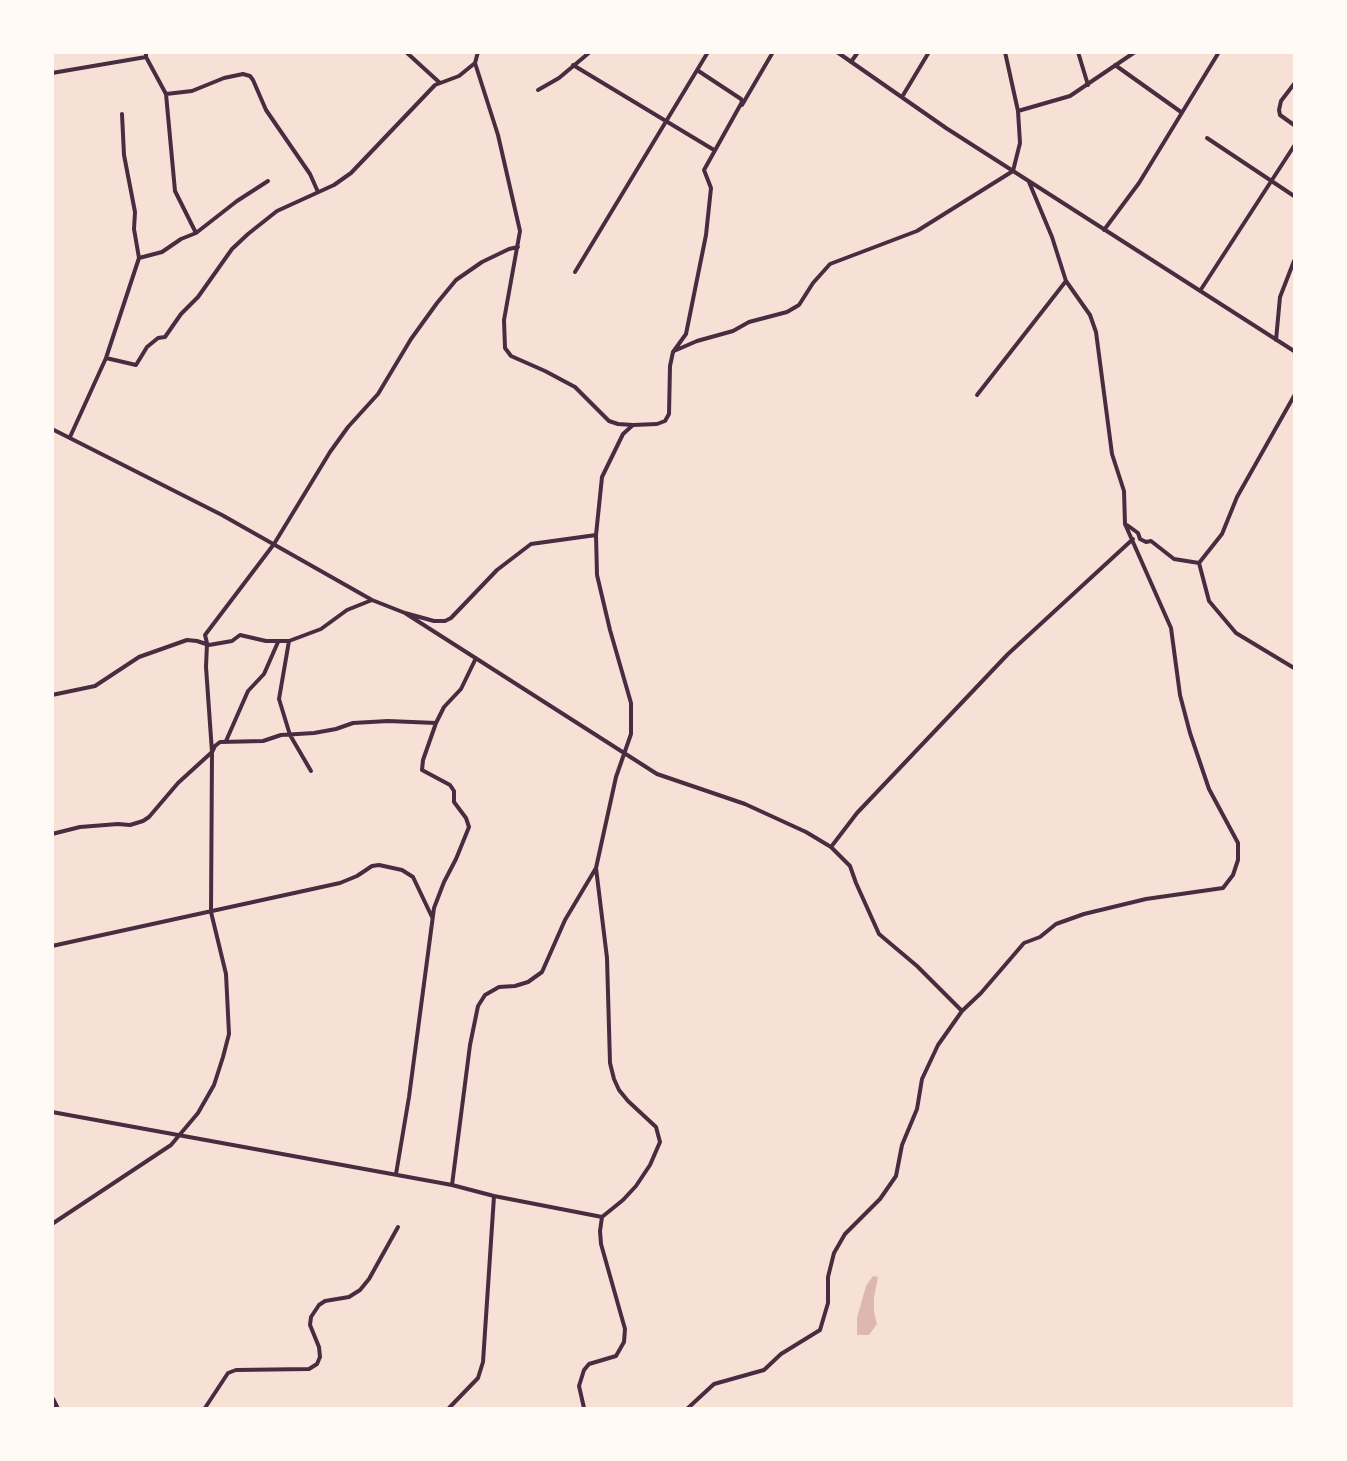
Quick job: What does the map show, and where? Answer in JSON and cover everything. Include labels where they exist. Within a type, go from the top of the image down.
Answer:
[{"type":"main road","points":[[52,1400],[56,1408]]},
{"type":"street","points":[[406,52],[440,83]]},
{"type":"street","points":[[478,52],[475,63],[498,135],[520,231],[504,320],[505,348],[511,356],[575,387],[609,421],[633,425],[657,424],[665,421],[669,414],[670,366],[673,352],[686,334],[691,316],[693,291],[706,235],[711,194],[704,170],[773,52]]},
{"type":"street","points":[[538,90],[559,78],[590,52]]},
{"type":"street","points":[[575,272],[668,123],[708,52]]},
{"type":"street","points":[[837,52],[1029,182],[1294,351]]},
{"type":"street","points":[[851,62],[858,52]]},
{"type":"street","points":[[902,97],[929,52]]},
{"type":"street","points":[[673,352],[697,341],[733,331],[749,322],[787,312],[799,305],[813,283],[830,264],[917,231],[1013,171],[1020,143],[1018,111],[1005,52]]},
{"type":"street","points":[[1078,52],[1088,85]]},
{"type":"street","points":[[1018,111],[1070,96],[1135,52]]},
{"type":"street","points":[[1104,230],[1139,183],[1219,52]]},
{"type":"street","points":[[52,73],[146,55],[166,94],[175,191],[196,233]]},
{"type":"street","points":[[106,358],[136,365],[147,347],[158,338],[165,337],[181,314],[198,297],[232,249],[248,234],[277,211],[334,185],[351,173],[435,84],[459,76],[475,63]]},
{"type":"street","points":[[573,65],[714,150]]},
{"type":"street","points":[[1115,65],[1181,111]]},
{"type":"street","points":[[697,70],[741,99],[740,108]]},
{"type":"street","points":[[166,94],[192,92],[224,78],[243,74],[250,76],[254,80],[266,110],[310,174],[318,192]]},
{"type":"street","points":[[1294,84],[1281,101],[1278,110],[1280,115],[1294,125]]},
{"type":"street","points":[[70,437],[106,358],[139,258],[134,229],[135,212],[124,155],[122,114]]},
{"type":"street","points":[[1207,138],[1294,196]]},
{"type":"street","points":[[1200,291],[1294,146]]},
{"type":"street","points":[[139,258],[162,252],[181,239],[196,233],[237,201],[268,181]]},
{"type":"street","points":[[688,1408],[714,1384],[764,1370],[781,1354],[820,1330],[828,1303],[828,1277],[834,1253],[845,1234],[880,1199],[897,1176],[902,1145],[917,1109],[922,1079],[938,1046],[962,1011],[981,993],[1024,943],[1040,937],[1056,924],[1146,899],[1223,888],[1233,875],[1238,860],[1238,843],[1209,789],[1190,734],[1180,695],[1171,628],[1125,524],[1124,491],[1112,454],[1096,332],[1090,315],[1066,281],[1052,237],[1029,182]]},
{"type":"street","points":[[52,1224],[171,1145],[198,1113],[214,1084],[229,1034],[226,974],[211,912],[212,752],[205,635],[274,544],[330,452],[378,394],[411,339],[437,303],[456,280],[482,262],[518,247]]},
{"type":"street","points":[[1276,340],[1280,297],[1294,261]]},
{"type":"street","points":[[977,395],[1066,281]]},
{"type":"street","points":[[1198,563],[1222,534],[1238,497],[1294,396]]},
{"type":"street","points":[[452,1185],[470,1045],[478,1006],[485,995],[499,987],[528,982],[542,972],[565,920],[596,868],[616,777],[631,735],[630,703],[597,575],[596,535],[602,477],[619,440],[633,425]]},
{"type":"street","points":[[52,429],[222,515],[372,600],[434,621],[445,621],[451,618],[497,570],[531,544],[596,535]]},
{"type":"street","points":[[1125,524],[1138,533],[1140,539],[1146,542],[1151,541],[1174,559],[1198,563]]},
{"type":"street","points":[[831,847],[857,813],[1008,654],[1133,540]]},
{"type":"street","points":[[1198,563],[1209,601],[1236,633],[1294,668]]},
{"type":"street","points":[[52,695],[95,686],[139,657],[187,640],[209,645],[232,641],[240,635],[266,641],[289,641],[321,629],[347,610],[372,600]]},
{"type":"street","points":[[405,613],[657,774],[745,804],[806,832],[831,847],[850,866],[879,934],[917,966],[962,1011]]},
{"type":"street","points":[[289,641],[279,699],[290,735],[311,771]]},
{"type":"street","points":[[226,741],[248,691],[264,674],[278,642]]},
{"type":"street","points":[[396,1174],[409,1097],[432,918],[438,895],[469,827],[466,818],[454,802],[454,791],[450,785],[422,770],[423,760],[444,707],[461,689],[476,658]]},
{"type":"street","points":[[52,834],[80,827],[130,825],[143,821],[178,783],[212,752],[215,746],[226,741],[263,741],[276,736],[325,731],[353,723],[388,721],[436,723]]},
{"type":"street","points":[[52,946],[340,883],[372,866],[379,865],[402,870],[413,877],[432,918]]},
{"type":"street","points":[[584,1408],[579,1386],[584,1370],[589,1364],[616,1356],[624,1342],[625,1329],[601,1244],[602,1217],[636,1186],[650,1166],[660,1142],[657,1127],[628,1101],[614,1079],[610,1063],[608,958],[596,868]]},
{"type":"street","points":[[52,1112],[396,1174],[602,1217]]},
{"type":"street","points":[[448,1408],[478,1378],[483,1362],[494,1196]]},
{"type":"street","points":[[205,1408],[228,1373],[236,1370],[309,1369],[317,1364],[320,1357],[319,1347],[310,1325],[311,1317],[319,1305],[325,1301],[349,1298],[360,1290],[369,1280],[398,1227]]},
{"type":"shaded area","points":[[873,1276],[878,1277],[874,1298],[877,1324],[869,1335],[857,1335],[857,1318],[866,1286]]}]
